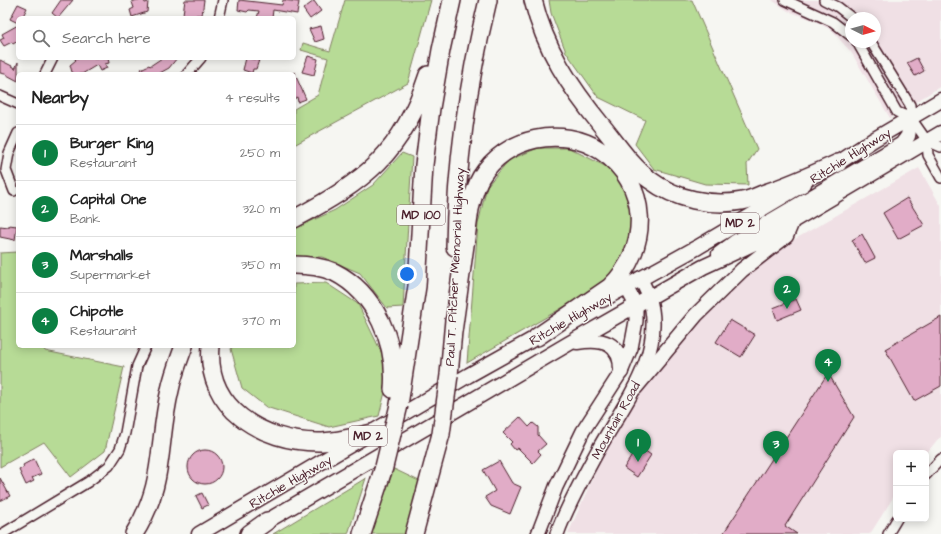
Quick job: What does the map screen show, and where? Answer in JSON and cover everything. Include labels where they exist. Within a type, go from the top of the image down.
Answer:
[{"type":"highway","name":"MD 100","points":[[362,534],[384,467],[417,286],[424,165],[430,115],[452,0]]},
{"type":"highway","name":"Paul T. Pitcher Memorial Highway","points":[[420,534],[441,434],[449,375],[453,332],[455,217],[458,168],[465,111],[475,55],[488,0]]},
{"type":"highway","points":[[533,0],[538,22],[550,51],[565,78],[635,166],[650,180],[666,190],[701,202],[742,201],[792,184],[838,163]]},
{"type":"highway","points":[[296,218],[331,199],[365,175],[385,156],[400,136],[422,94],[446,26]]},
{"type":"highway","points":[[453,332],[470,208],[475,190],[481,177],[501,155],[526,142],[539,138],[556,137],[572,139],[601,151],[625,174],[637,202],[640,216],[639,234],[636,248],[620,277],[610,287],[537,337]]},
{"type":"highway","points":[[296,265],[333,271],[348,281],[374,308],[390,343],[393,363],[395,407]]},
{"type":"highway","points":[[134,534],[147,510],[159,474],[169,390],[183,348]]},
{"type":"highway","points":[[211,348],[212,370],[218,389],[228,406],[243,420],[259,430],[278,437],[318,442],[372,433]]},
{"type":"highway","points":[[414,534],[441,434]]},
{"type":"highway","points":[[249,534],[267,521]]},
{"type":"main road","name":"Ritchie Highway","points":[[199,534],[470,374],[698,247],[941,100]]},
{"type":"main road","points":[[703,267],[735,242],[902,144],[908,136],[911,118]]},
{"type":"main road","name":"Ritchie Highway","points":[[245,534],[568,344],[703,267],[757,242],[941,133]]},
{"type":"main road","points":[[635,388],[696,315],[742,270],[786,236],[793,220]]},
{"type":"main road","name":"Mountain Road","points":[[557,534],[598,452],[635,388],[646,361],[650,343],[652,318],[649,298],[640,278]]},
{"type":"main road","points":[[626,287],[636,305]]},
{"type":"main road","name":"Mountain Road","points":[[538,534],[556,487],[583,432],[621,372],[633,339],[636,305]]},
{"type":"main road","points":[[568,344],[592,340],[607,342],[615,349],[619,357],[621,372]]},
{"type":"street","points":[[220,16],[222,0]]},
{"type":"street","points":[[785,0],[833,22],[845,31]]},
{"type":"street","points":[[824,0],[845,14]]},
{"type":"street","points":[[860,48],[897,112],[911,118]]},
{"type":"street","points":[[875,48],[910,105],[911,118],[927,141],[928,155],[941,178]]},
{"type":"street","points":[[46,72],[52,60]]},
{"type":"street","points":[[189,72],[199,60]]},
{"type":"street","points":[[0,96],[16,103]]},
{"type":"street","points":[[14,191],[6,170],[9,153],[16,137]]},
{"type":"street","points":[[927,141],[941,147]]},
{"type":"street","points":[[2,534],[88,482],[109,466],[120,449],[125,434],[137,366],[145,348]]},
{"type":"street","points":[[929,472],[941,459]]},
{"type":"street","points":[[888,534],[895,522]]},
{"type":"shaded area","points":[[772,0],[941,0],[941,86],[890,118],[847,48],[881,48],[881,12],[845,12],[845,45],[831,30],[815,21],[788,11]]},
{"type":"shaded area","points":[[919,168],[941,206],[941,437],[929,450],[893,450],[893,498],[870,534],[568,534],[602,457],[629,410],[696,326],[729,292],[776,250]]},
{"type":"green space","points":[[345,0],[431,0],[408,83],[296,144],[296,108],[318,95],[328,58],[301,50],[303,43],[330,51]]},
{"type":"green space","points":[[549,0],[692,0],[757,149],[747,164],[748,185],[705,184],[654,169],[635,144],[645,120],[598,97],[566,52],[551,13]]},
{"type":"green space","points":[[538,148],[569,148],[609,168],[622,182],[631,206],[632,234],[624,262],[593,290],[467,363],[478,224],[487,186],[509,160]]},
{"type":"green space","points":[[402,153],[412,157],[403,307],[387,308],[360,273],[322,257],[296,257],[296,228],[335,210],[373,185]]},
{"type":"green space","points":[[16,252],[16,348],[44,348],[45,351],[124,367],[105,451],[71,477],[44,442],[0,467],[0,253]]},
{"type":"green space","points":[[326,283],[358,304],[385,360],[386,388],[379,416],[329,427],[266,407],[242,388],[232,348],[296,348],[296,284]]},
{"type":"green space","points":[[394,469],[419,481],[407,534],[370,534]]},
{"type":"green space","points":[[366,478],[348,534],[273,534]]},
{"type":"building","points":[[61,0],[73,0],[60,16],[56,16],[52,13]]},
{"type":"building","points":[[144,0],[145,3],[148,2],[147,12],[132,16],[130,10],[134,8],[132,2]]},
{"type":"building","points":[[185,0],[204,0],[202,15],[185,16],[183,14]]},
{"type":"building","points":[[239,0],[282,5],[283,0],[299,2],[297,14],[273,10],[272,16],[258,16],[259,11],[249,10],[247,12],[238,10]]},
{"type":"building","points":[[314,1],[321,11],[310,19],[303,9]]},
{"type":"building","points":[[18,4],[27,8],[23,16],[16,16],[16,22],[10,19]]},
{"type":"building","points":[[16,26],[16,42],[13,44],[12,42],[4,46],[0,40],[4,38],[2,34]]},
{"type":"building","points":[[321,26],[324,39],[315,42],[309,29]]},
{"type":"building","points":[[308,56],[318,59],[314,75],[302,72]]},
{"type":"building","points":[[917,58],[924,71],[915,76],[907,63]]},
{"type":"building","points":[[0,60],[14,67],[15,69],[18,62],[16,80],[0,73]]},
{"type":"building","points":[[76,60],[108,60],[109,63],[105,64],[107,68],[100,71],[97,65],[85,72],[72,72],[70,65]]},
{"type":"building","points":[[159,60],[175,60],[169,68],[162,72],[143,72],[141,69],[149,65],[150,66]]},
{"type":"building","points":[[246,60],[259,60],[256,69],[253,69],[252,72],[243,70]]},
{"type":"building","points":[[296,76],[306,99],[298,102],[297,97],[296,98]]},
{"type":"building","points":[[907,198],[924,225],[898,239],[883,213]]},
{"type":"building","points":[[9,225],[16,226],[15,240],[0,237],[0,226],[9,227]]},
{"type":"building","points":[[862,234],[875,258],[865,263],[852,240]]},
{"type":"building","points":[[796,299],[801,310],[777,320],[773,308]]},
{"type":"building","points":[[941,317],[941,386],[914,401],[885,349]]},
{"type":"building","points":[[730,320],[755,335],[741,357],[716,342]]},
{"type":"building","points":[[828,373],[854,417],[785,526],[797,534],[723,534]]},
{"type":"building","points":[[520,417],[529,427],[533,423],[538,427],[538,435],[546,444],[538,451],[541,454],[533,463],[518,448],[515,450],[510,444],[512,442],[503,433]]},
{"type":"building","points":[[638,446],[651,455],[637,477],[624,468]]},
{"type":"building","points":[[202,450],[208,450],[217,455],[221,461],[221,473],[217,479],[208,484],[202,484],[193,479],[188,470],[188,464],[193,455]]},
{"type":"building","points":[[34,459],[41,474],[32,478],[34,481],[26,485],[19,470],[24,467],[23,465]]},
{"type":"building","points":[[499,461],[512,483],[521,487],[510,514],[491,506],[485,497],[495,491],[483,470]]},
{"type":"building","points":[[0,478],[10,496],[0,501]]},
{"type":"building","points":[[202,493],[208,505],[202,508],[196,496]]},
{"type":"place","name":"Capital One","points":[[787,309]]},
{"type":"place","name":"Chipotle","points":[[828,382]]},
{"type":"place","name":"Burger King","points":[[638,462]]},
{"type":"place","name":"Marshalls","points":[[776,464]]}]
